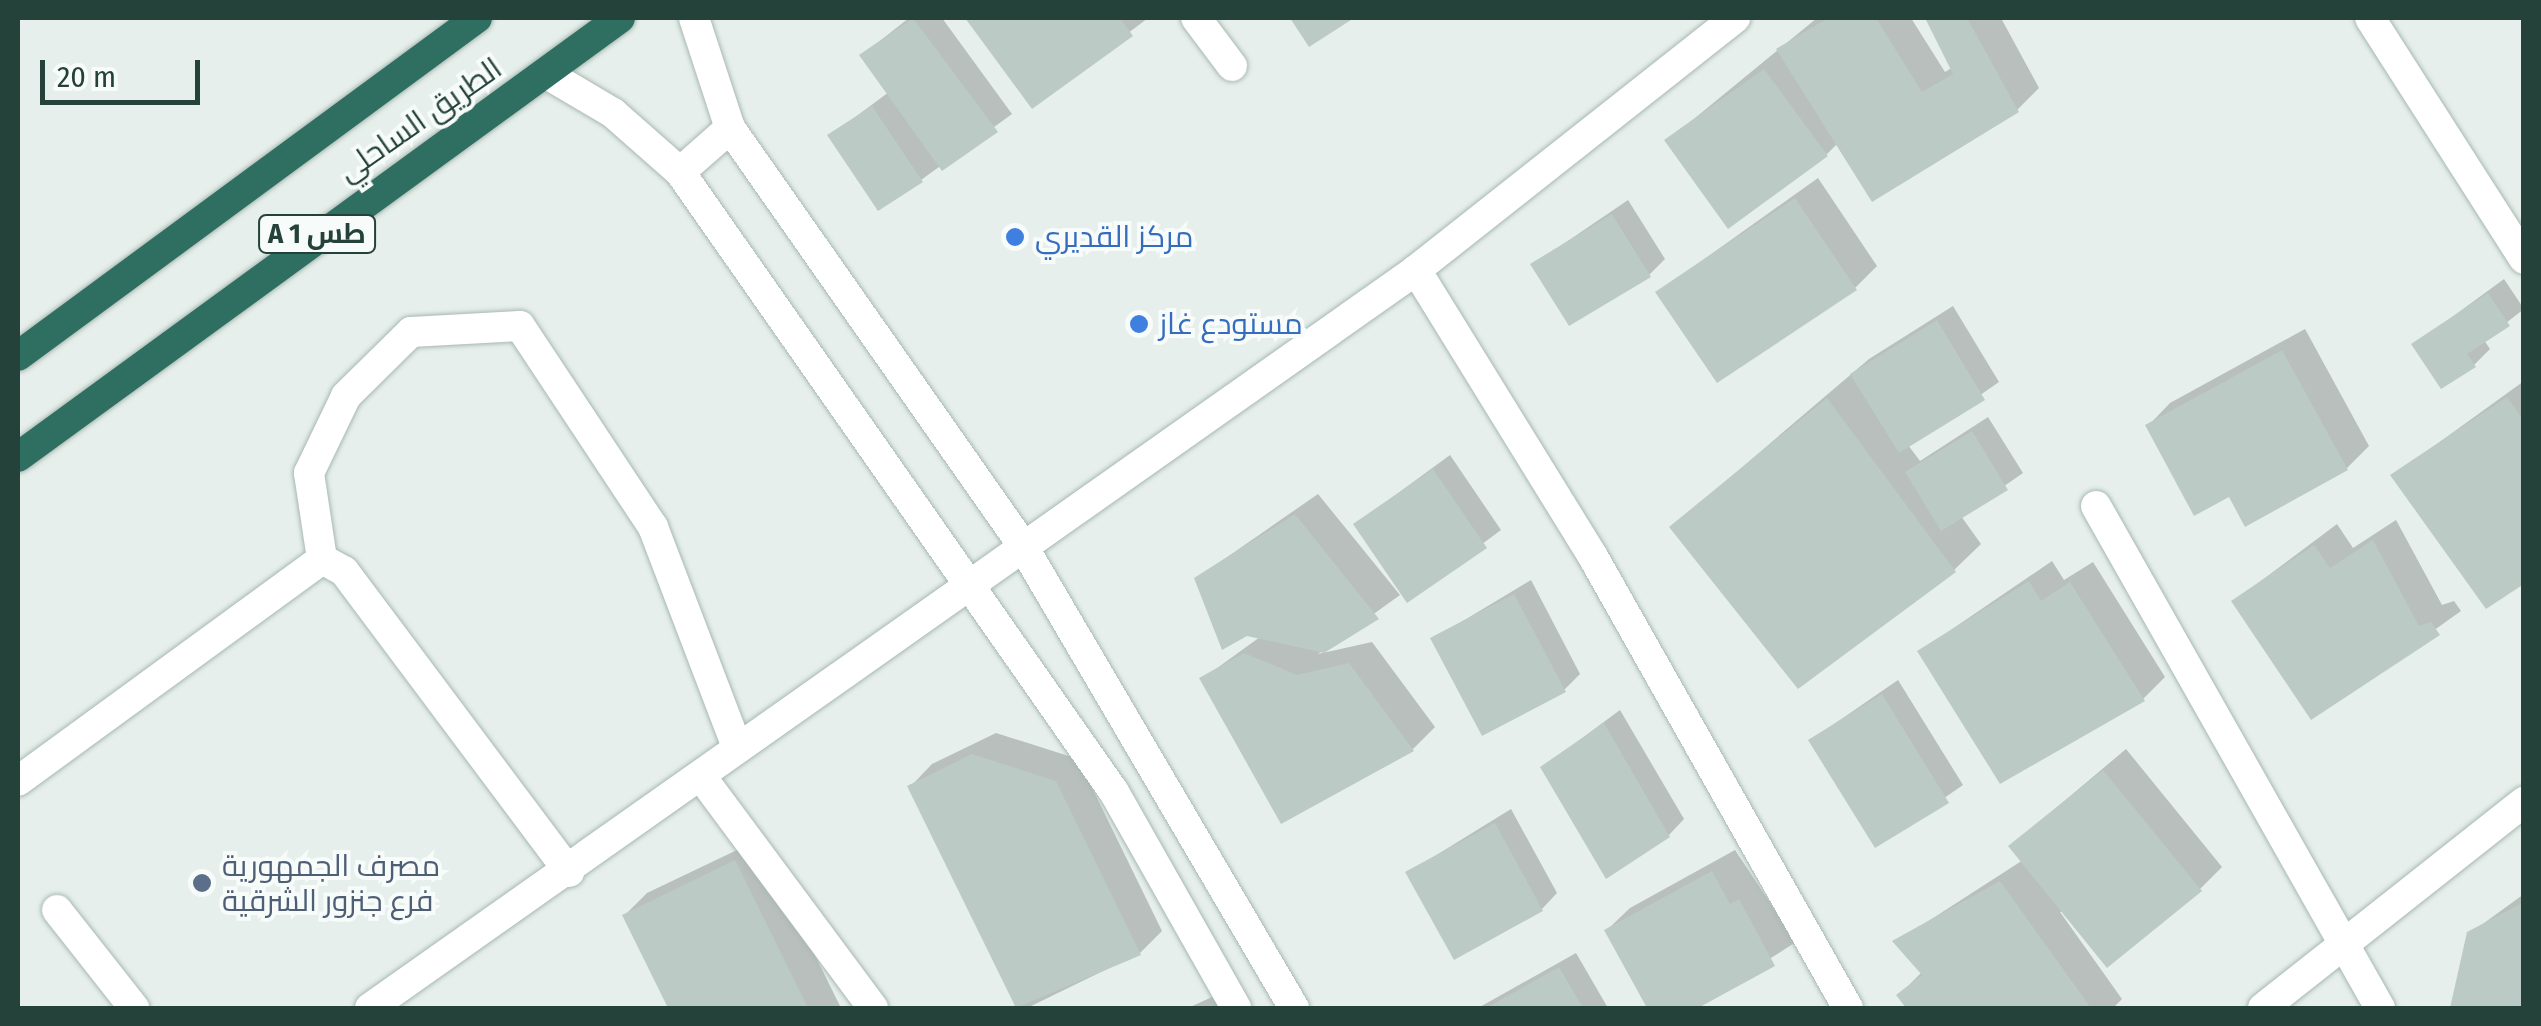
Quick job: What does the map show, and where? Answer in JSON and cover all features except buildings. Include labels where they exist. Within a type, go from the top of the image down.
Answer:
[{"type":"highway","name":"الطريق الساحلي","points":[[18,356],[477,18]]},
{"type":"highway","name":"الطريق الساحلي","points":[[18,457],[620,18]]},
{"type":"street","points":[[694,18],[730,128],[1021,543],[1294,1008]]},
{"type":"street","points":[[1196,18],[1232,66]]},
{"type":"street","points":[[370,1008],[704,779],[737,747],[973,584],[1021,543],[1416,270],[1735,18]]},
{"type":"street","points":[[2370,18],[2524,259]]},
{"type":"street","points":[[547,74],[614,113],[680,172],[973,584],[1114,792],[1236,1008]]},
{"type":"street","points":[[680,172],[730,128]]},
{"type":"street","points":[[1416,270],[1592,555],[1848,1008]]},
{"type":"street","points":[[322,559],[310,472],[346,396],[411,332],[520,326],[653,527],[737,747]]},
{"type":"street","points":[[2096,506],[2343,949],[2380,1008]]},
{"type":"street","points":[[18,781],[322,559]]},
{"type":"street","points":[[322,559],[344,571],[569,872]]},
{"type":"street","points":[[704,779],[873,1008]]},
{"type":"street","points":[[2263,1008],[2343,949],[2524,802]]},
{"type":"street","points":[[56,910],[134,1008]]},
{"type":"place","name":"مركز القديري","points":[[1015,237]]},
{"type":"place","name":"مستودع غاز","points":[[1139,324]]},
{"type":"place","name":"مصرف الجمهورية فرع جنزور الشرقية","points":[[202,883]]}]
